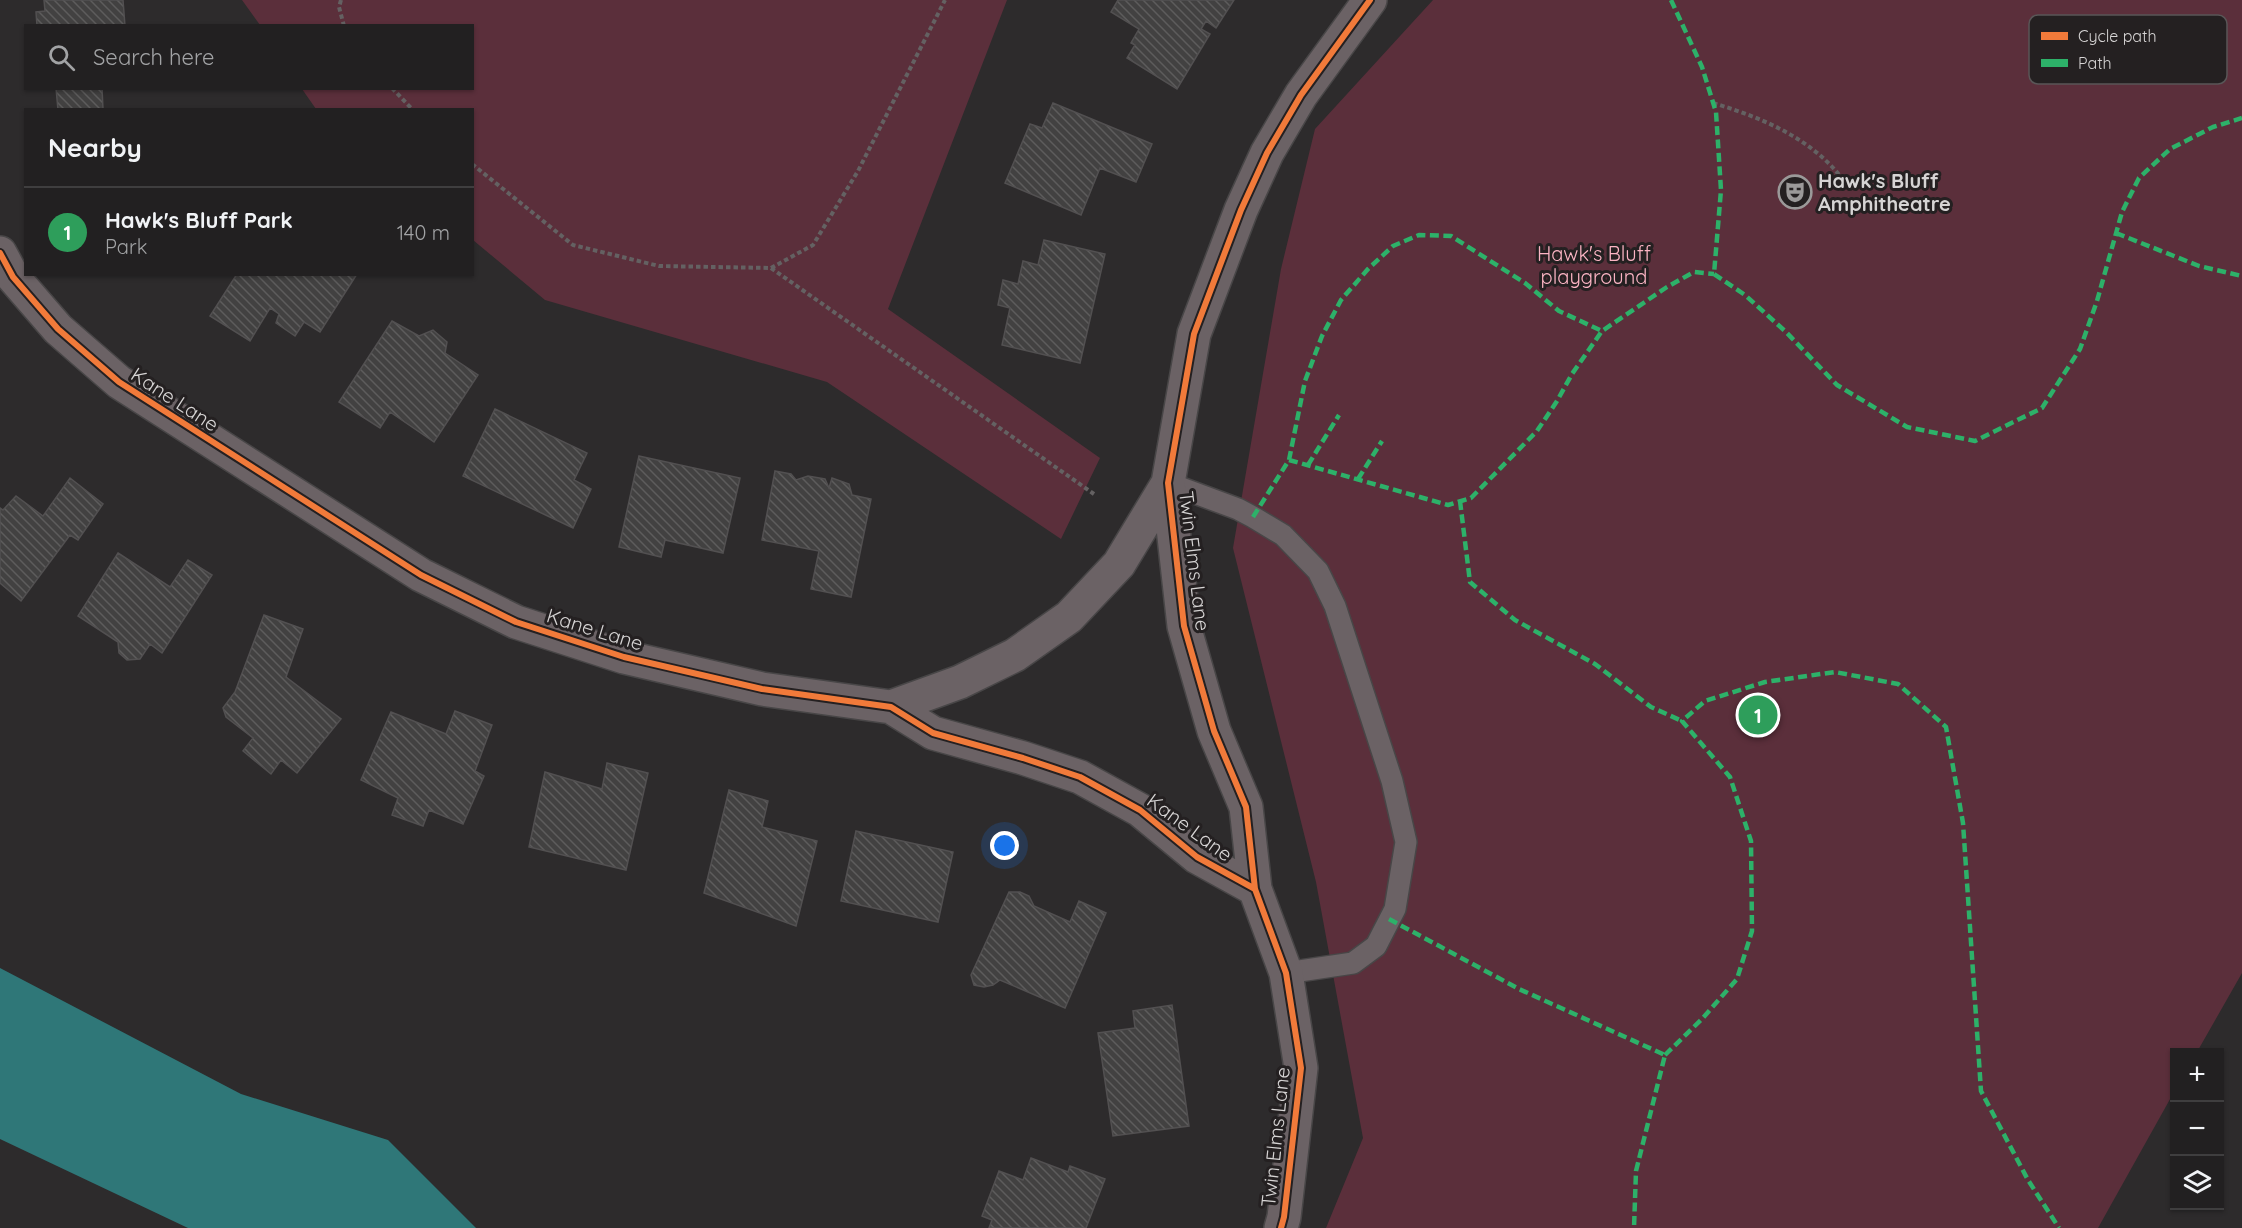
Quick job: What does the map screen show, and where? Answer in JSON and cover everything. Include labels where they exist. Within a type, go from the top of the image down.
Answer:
[{"type":"street","name":"Twin Elms Lane","points":[[1281,1228],[1301,1068],[1286,973],[1255,889],[1246,807],[1214,731],[1184,626],[1168,483],[1194,334],[1241,210],[1267,153],[1301,95],[1370,0]]},
{"type":"street","name":"Kane Lane","points":[[0,253],[13,277],[58,329],[118,382],[422,575],[516,622],[624,657],[762,689],[891,707],[933,733],[1023,758],[1080,777],[1140,810],[1197,857],[1255,889]]},
{"type":"street","name":"Kane Lane","points":[[891,707],[960,682],[1015,655],[1069,616],[1119,564],[1168,483]]},
{"type":"lane","points":[[1168,483],[1238,509],[1283,535],[1318,571],[1335,606],[1392,781],[1406,842],[1395,909],[1376,946],[1353,963],[1286,973]]},
{"type":"path","points":[[341,0],[339,7],[343,24]]},
{"type":"path","points":[[474,166],[573,245],[659,266],[771,268],[813,245],[858,171],[945,0]]},
{"type":"path","points":[[394,90],[411,108]]},
{"type":"path","points":[[1713,103],[1745,112],[1778,127],[1832,164],[1844,181]]},
{"type":"path","points":[[771,268],[1094,494]]},
{"type":"green space","points":[[242,0],[1007,0],[888,309],[1100,458],[1061,539],[827,382],[545,300],[474,241],[474,108],[315,108],[303,90],[474,90],[474,24],[259,24]]},
{"type":"green space","name":"Hawk's Bluff playground","points":[[1433,0],[2242,0],[2242,973],[2199,1048],[2170,1048],[2170,1099],[2098,1228],[1326,1228],[1363,1138],[1316,882],[1233,548],[1281,269],[1315,129]]},
{"type":"water","points":[[0,968],[241,1094],[388,1140],[476,1228],[188,1228],[0,1139]]},
{"type":"building","points":[[44,0],[123,0],[125,24],[37,24],[36,12],[45,11]]},
{"type":"building","points":[[1118,0],[1234,0],[1216,28],[1206,21],[1201,29],[1210,34],[1177,89],[1127,58],[1135,45],[1131,43],[1139,29],[1111,12]]},
{"type":"building","points":[[56,90],[102,90],[103,108],[58,108]]},
{"type":"building","points":[[1053,103],[1152,144],[1136,182],[1100,168],[1081,215],[1005,183],[1030,124],[1042,128]]},
{"type":"building","points":[[1044,240],[1105,254],[1080,363],[1002,345],[1010,308],[998,305],[1003,280],[1018,284],[1023,261],[1038,265]]},
{"type":"building","points":[[236,276],[356,276],[320,332],[304,322],[295,336],[276,323],[279,314],[270,308],[250,341],[210,316]]},
{"type":"building","points":[[392,321],[419,336],[433,330],[447,342],[445,353],[478,375],[434,442],[390,412],[380,428],[339,402]]},
{"type":"building","points":[[495,409],[587,453],[574,480],[591,489],[573,528],[463,476]]},
{"type":"building","points":[[639,456],[740,478],[723,553],[665,540],[661,557],[619,547]]},
{"type":"building","points":[[775,471],[791,474],[796,480],[808,476],[825,479],[829,488],[832,478],[849,484],[852,495],[871,499],[851,597],[811,589],[819,551],[762,540]]},
{"type":"building","points":[[70,478],[103,504],[78,540],[70,535],[21,601],[0,583],[0,508],[3,510],[16,496],[43,516]]},
{"type":"building","points":[[118,553],[170,587],[188,560],[212,575],[162,653],[150,644],[140,659],[127,660],[119,653],[118,642],[78,616]]},
{"type":"building","points":[[264,615],[303,629],[286,677],[341,719],[297,773],[281,760],[271,774],[243,751],[253,738],[226,717],[223,708],[235,692]]},
{"type":"building","points":[[455,711],[492,725],[475,771],[484,776],[463,824],[429,810],[423,826],[392,815],[398,798],[361,780],[391,712],[446,734]]},
{"type":"building","points":[[607,763],[648,773],[626,870],[529,847],[545,772],[602,789]]},
{"type":"building","points":[[729,790],[768,801],[762,827],[817,841],[796,926],[704,893]]},
{"type":"building","points":[[856,831],[953,852],[938,922],[841,901]]},
{"type":"building","points":[[1009,892],[1020,892],[1029,896],[1034,906],[1070,922],[1079,901],[1106,913],[1065,1008],[1000,980],[984,987],[974,985],[971,975]]},
{"type":"building","points":[[1172,1005],[1189,1126],[1113,1136],[1098,1033],[1135,1028],[1133,1011]]},
{"type":"building","points":[[1031,1158],[1068,1172],[1070,1166],[1105,1179],[1086,1228],[989,1228],[992,1220],[982,1216],[999,1171],[1023,1180]]},
{"type":"marked path","points":[[1671,0],[1702,67],[1716,112],[1721,190],[1714,274],[1745,295],[1786,332],[1837,385],[1907,427],[1975,441],[2042,408],[2080,349],[2097,301],[2122,212],[2139,178],[2170,149],[2213,127],[2242,118]]},
{"type":"marked path","points":[[2116,233],[2199,266],[2242,276]]},
{"type":"marked path","points":[[1253,517],[1289,460],[1305,381],[1322,336],[1341,300],[1368,269],[1393,246],[1419,235],[1451,236],[1525,283],[1559,311],[1602,331],[1667,287],[1694,272],[1714,274]]},
{"type":"marked path","points":[[1289,460],[1448,505],[1471,498],[1537,431],[1602,331]]},
{"type":"marked path","points":[[1308,465],[1339,415]]},
{"type":"marked path","points":[[1358,479],[1382,441]]},
{"type":"marked path","points":[[1460,501],[1470,582],[1515,620],[1595,664],[1651,707],[1682,721]]},
{"type":"marked path","points":[[1665,1055],[1702,1019],[1737,979],[1752,931],[1751,841],[1730,777],[1682,721],[1705,701],[1765,682],[1835,672],[1898,684],[1946,727],[1963,823],[1981,1091],[2028,1180],[2059,1228]]},
{"type":"marked path","points":[[1389,919],[1519,989],[1665,1055],[1636,1171],[1634,1228]]},
{"type":"cycle path","points":[[1281,1228],[1301,1068],[1286,973],[1255,889],[1246,807],[1214,731],[1184,626],[1168,483],[1194,334],[1241,210],[1267,153],[1301,95],[1370,0]]},
{"type":"cycle path","points":[[0,253],[13,277],[58,329],[119,382],[421,575],[516,622],[624,657],[762,689],[891,707],[933,733],[1023,758],[1080,777],[1140,810],[1197,857],[1255,889]]},
{"type":"place","name":"Hawk's Bluff Amphitheatre","points":[[1795,192]]},
{"type":"place","name":"Hawk's Bluff Park","points":[[1758,715]]}]
